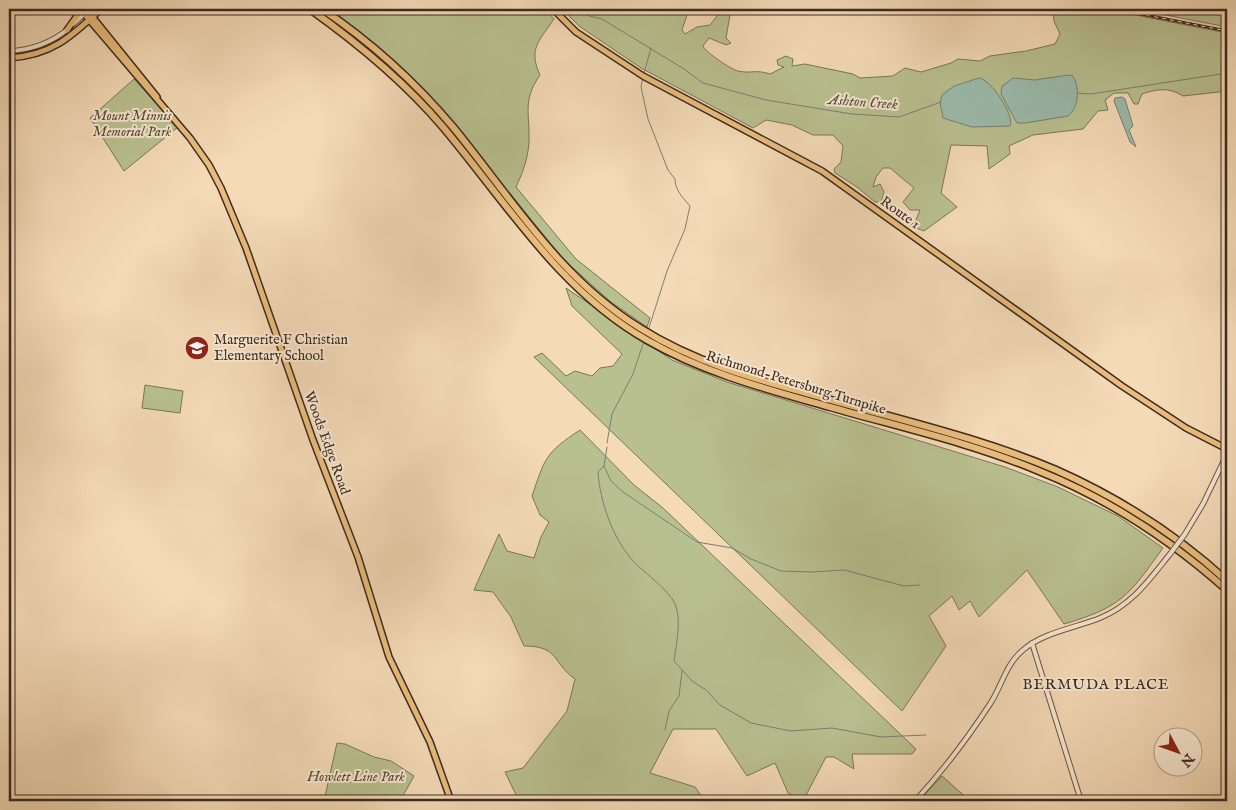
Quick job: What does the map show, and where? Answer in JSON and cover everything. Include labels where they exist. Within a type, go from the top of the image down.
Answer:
[{"type":"highway","name":"Richmond-Petersburg Turnpike","points":[[310,9],[357,42],[414,94],[443,127],[552,263],[598,306],[633,332],[679,358],[727,377],[990,453],[1060,479],[1143,525],[1179,550],[1227,590]]},
{"type":"highway","name":"Richmond-Petersburg Turnpike","points":[[322,9],[378,52],[423,94],[453,128],[542,242],[571,274],[610,307],[648,333],[690,355],[735,373],[964,438],[1057,471],[1099,491],[1143,517],[1182,544],[1227,581]]},
{"type":"main road","name":"Woods Edge Road","points":[[78,9],[87,11],[206,160],[238,226],[313,440],[358,557],[389,657],[430,742],[451,801]]},
{"type":"main road","points":[[67,30],[76,18],[78,9]]},
{"type":"main road","points":[[9,58],[31,56],[53,48],[66,40],[101,9]]},
{"type":"main road","name":"Route 1","points":[[553,9],[576,32],[643,76],[822,170],[1122,386],[1186,428],[1227,449]]},
{"type":"street","points":[[9,51],[36,46],[67,30],[87,11]]},
{"type":"street","points":[[915,801],[943,770],[989,705],[1010,664],[1032,643],[1100,618],[1119,608],[1142,589],[1185,534],[1203,506],[1227,454]]},
{"type":"street","points":[[1032,643],[1081,801]]},
{"type":"green space","points":[[330,9],[545,9],[554,19],[540,40],[535,52],[540,75],[534,84],[529,100],[528,148],[525,165],[516,187],[576,259],[650,318],[647,327],[611,302],[563,259],[440,106],[387,54]]},
{"type":"green space","points":[[562,9],[689,9],[682,30],[685,34],[697,27],[710,25],[722,9],[731,9],[726,38],[731,43],[726,45],[709,38],[703,46],[730,68],[743,72],[770,74],[784,67],[778,65],[777,60],[786,56],[793,59],[792,66],[805,64],[853,74],[860,78],[893,76],[905,68],[921,72],[958,59],[980,61],[990,56],[1026,51],[1055,44],[1060,34],[1054,21],[1053,9],[1105,9],[1227,33],[1227,91],[1183,96],[1173,91],[1158,90],[1142,94],[1138,104],[1134,104],[1128,93],[1114,93],[1105,100],[1108,110],[1098,111],[1083,129],[1033,135],[1009,146],[1010,154],[989,169],[987,146],[951,145],[941,193],[957,207],[924,231],[910,226],[916,220],[920,210],[910,210],[903,202],[914,188],[890,168],[883,168],[876,177],[873,187],[880,184],[884,192],[881,202],[875,202],[857,187],[835,173],[834,169],[841,162],[843,146],[833,135],[813,135],[792,125],[766,120],[753,128],[641,68],[579,26]]},
{"type":"green space","points":[[1135,9],[1178,11],[1179,9],[1216,9],[1227,13],[1227,27]]},
{"type":"green space","name":"Mount Minnis Memorial Park","points":[[134,79],[178,127],[124,171],[90,118]]},
{"type":"green space","points":[[566,288],[672,360],[727,382],[1005,467],[1058,487],[1118,516],[1163,548],[1123,597],[1099,612],[1064,624],[1027,570],[979,617],[970,601],[959,610],[952,596],[929,616],[946,646],[902,711],[534,357],[542,353],[566,376],[575,371],[592,376],[600,368],[613,366],[622,354],[572,306]]},
{"type":"green space","points":[[145,385],[183,391],[180,413],[142,408]]},
{"type":"green space","points":[[580,430],[634,485],[663,508],[916,749],[912,754],[852,754],[854,769],[834,757],[826,757],[803,801],[788,793],[775,763],[747,776],[716,729],[673,729],[650,773],[695,787],[705,801],[667,801],[661,798],[659,801],[519,801],[505,772],[523,768],[567,711],[575,679],[550,652],[536,647],[524,646],[511,617],[493,592],[474,590],[499,534],[507,551],[534,558],[541,537],[549,522],[540,515],[532,496],[540,473],[553,451]]},
{"type":"green space","name":"Howlett Line Park","points":[[337,743],[345,744],[374,757],[391,761],[414,776],[400,801],[324,801]]},
{"type":"green space","points":[[942,776],[970,801],[919,801]]},
{"type":"shaded area","points":[[1073,76],[1077,86],[1077,97],[1074,108],[1068,116],[1017,123],[1001,94],[1002,86],[1013,78],[1035,80]]},
{"type":"shaded area","points":[[979,78],[990,85],[1001,99],[1009,114],[1010,126],[972,127],[943,118],[940,102],[942,95],[954,86]]},
{"type":"shaded area","points":[[1122,97],[1125,99],[1133,126],[1129,130],[1136,147],[1130,142],[1114,101],[1115,98]]},
{"type":"waterway","name":"Ashton Creek","points":[[578,9],[589,16],[602,19],[684,69],[703,83],[766,100],[852,114],[899,117],[941,102]]},
{"type":"waterway","points":[[644,73],[651,48]]},
{"type":"waterway","name":"Ashton Creek","points":[[1077,93],[1091,94],[1227,73]]},
{"type":"waterway","points":[[643,77],[641,87],[648,119],[668,170],[675,179],[676,187],[690,206],[685,229],[667,271],[648,331]]},
{"type":"waterway","points":[[607,443],[612,414],[633,374],[644,341]]},
{"type":"waterway","points":[[607,447],[604,466],[611,481],[623,492],[697,542],[732,548],[751,559],[781,571],[844,570],[904,586],[919,585]]},
{"type":"waterway","points":[[604,466],[598,472],[599,484],[614,532],[627,554],[663,588],[675,604],[678,625],[674,661],[692,681],[706,690],[720,705],[751,723],[791,731],[832,728],[881,737],[926,735]]},
{"type":"waterway","points":[[665,730],[669,711],[679,696],[682,671]]},
{"type":"railway","points":[[1115,9],[1227,31]]},
{"type":"place","name":"Marguerite F Christian Elementary School","points":[[197,348]]},
{"type":"district","name":"BERMUDA PLACE","points":[[1096,684]]}]
